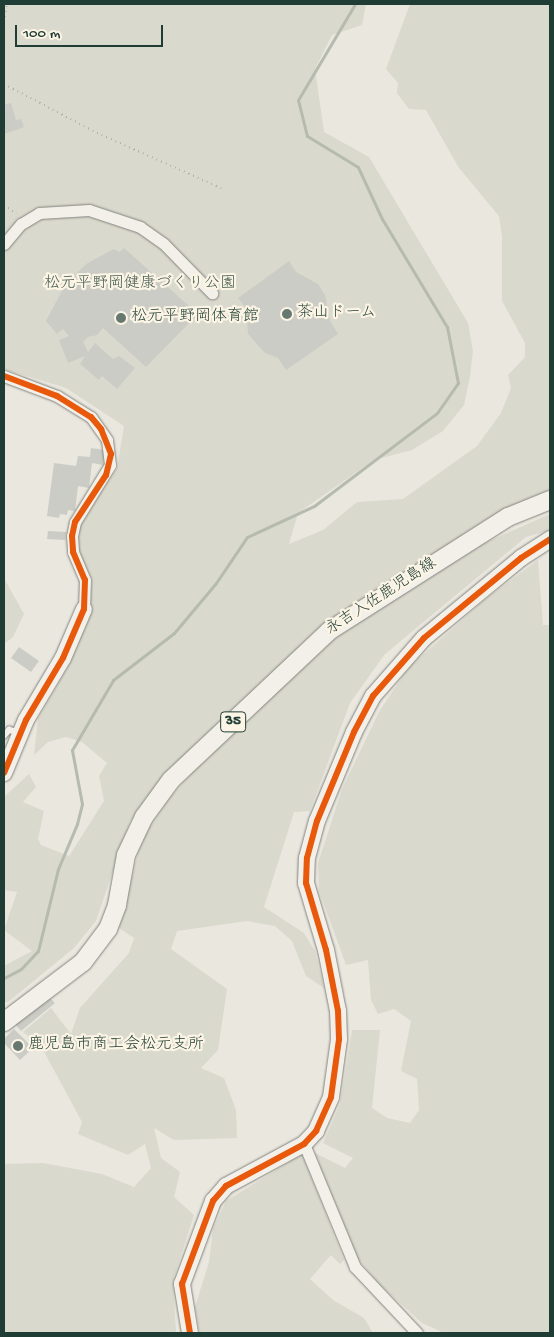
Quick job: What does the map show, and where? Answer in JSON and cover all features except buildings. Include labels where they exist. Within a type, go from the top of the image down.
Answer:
[{"type":"main road","name":"永吉入佐鹿児島線","points":[[4,1022],[83,962],[108,929],[117,905],[126,854],[144,817],[171,780],[329,631],[508,517],[550,500]]},
{"type":"street","points":[[4,244],[25,222],[39,213],[89,210],[140,227],[164,244],[212,293]]},
{"type":"street","points":[[4,376],[57,396],[91,417],[107,440],[110,465],[75,522],[72,536],[73,552],[85,580],[84,608],[64,658],[21,733],[4,773]]},
{"type":"street","points":[[190,1333],[182,1284],[213,1201],[226,1186],[304,1144],[316,1132],[331,1097],[339,1039],[333,980],[306,884],[307,858],[317,821],[373,696],[424,638],[521,558],[550,539]]},
{"type":"street","points":[[304,1144],[355,1267],[417,1333]]},
{"type":"lane","points":[[4,736],[9,730],[21,733]]},
{"type":"path","points":[[4,22],[7,4]]},
{"type":"path","points":[[4,84],[89,129],[221,188]]},
{"type":"path","points":[[4,205],[25,222]]},
{"type":"green space","name":"松元平野岡健康づくり公園","points":[[4,4],[366,4],[362,25],[332,35],[315,69],[324,132],[369,157],[468,323],[473,351],[470,376],[464,405],[443,431],[412,450],[374,460],[298,513],[289,544],[323,530],[357,502],[403,499],[477,446],[501,413],[511,388],[508,375],[525,357],[525,343],[502,301],[502,236],[499,216],[459,168],[426,110],[409,109],[397,93],[398,83],[386,69],[410,4],[550,4],[550,495],[319,630],[181,762],[130,821],[96,921],[74,948],[8,1002],[4,1002],[4,966],[32,951],[4,930],[17,892],[4,890],[4,797],[29,774],[36,787],[23,802],[44,811],[38,839],[41,845],[69,856],[104,801],[99,776],[107,763],[82,742],[66,737],[48,742],[34,755],[38,719],[69,665],[90,611],[92,579],[80,555],[77,539],[80,522],[117,469],[124,426],[66,388],[4,369]]},
{"type":"green space","points":[[550,514],[550,530],[526,537],[385,654],[350,703],[310,811],[294,812],[264,907],[304,933],[315,951],[324,988],[306,976],[292,941],[275,926],[247,921],[177,931],[171,949],[227,989],[218,1050],[201,1068],[224,1078],[236,1110],[237,1138],[174,1140],[154,1128],[161,1158],[180,1172],[174,1197],[194,1215],[173,1281],[176,1333],[4,1333],[4,1164],[43,1163],[102,1174],[134,1187],[151,1168],[145,1144],[128,1155],[78,1134],[82,1122],[41,1046],[23,1032],[51,1008],[71,1034],[80,1008],[129,953],[134,938],[119,928],[142,838],[169,799],[219,740],[337,633],[480,545]]},
{"type":"green space","points":[[538,560],[543,625],[550,625],[550,1333],[444,1333],[422,1323],[379,1284],[357,1257],[315,1153],[345,1168],[353,1158],[323,1143],[340,1104],[352,1030],[380,1030],[372,1108],[387,1118],[410,1123],[419,1110],[417,1079],[401,1071],[411,1021],[394,1009],[378,1014],[371,1000],[368,960],[346,965],[319,891],[318,863],[342,789],[380,710],[409,667],[487,598]]},
{"type":"green space","points":[[5,580],[24,614],[13,637],[4,644]]},
{"type":"green space","points":[[302,1154],[344,1260],[340,1264],[331,1255],[310,1279],[333,1300],[364,1318],[373,1333],[200,1333],[195,1307],[209,1262],[213,1229],[226,1201]]},
{"type":"waterway","points":[[4,978],[21,969],[38,951],[58,869],[77,824],[82,804],[72,750],[113,680],[174,633],[216,583],[247,537],[314,506],[437,413],[458,383],[447,327],[382,219],[358,167],[307,136],[298,100],[355,4]]},
{"type":"cycle path","points":[[4,376],[57,396],[91,417],[101,429],[111,454],[106,475],[75,522],[72,536],[73,552],[85,580],[84,609],[63,658],[26,720],[4,773]]},
{"type":"cycle path","points":[[190,1333],[182,1284],[213,1201],[226,1186],[304,1144],[316,1131],[331,1097],[339,1039],[338,1011],[326,950],[306,883],[307,858],[317,821],[354,732],[373,696],[424,638],[521,558],[550,539]]},
{"type":"place","name":"茶山ドーム","points":[[287,314]]},
{"type":"place","name":"松元平野岡体育館","points":[[121,318]]},
{"type":"place","name":"鹿児島市商工会松元支所","points":[[18,1046]]}]
